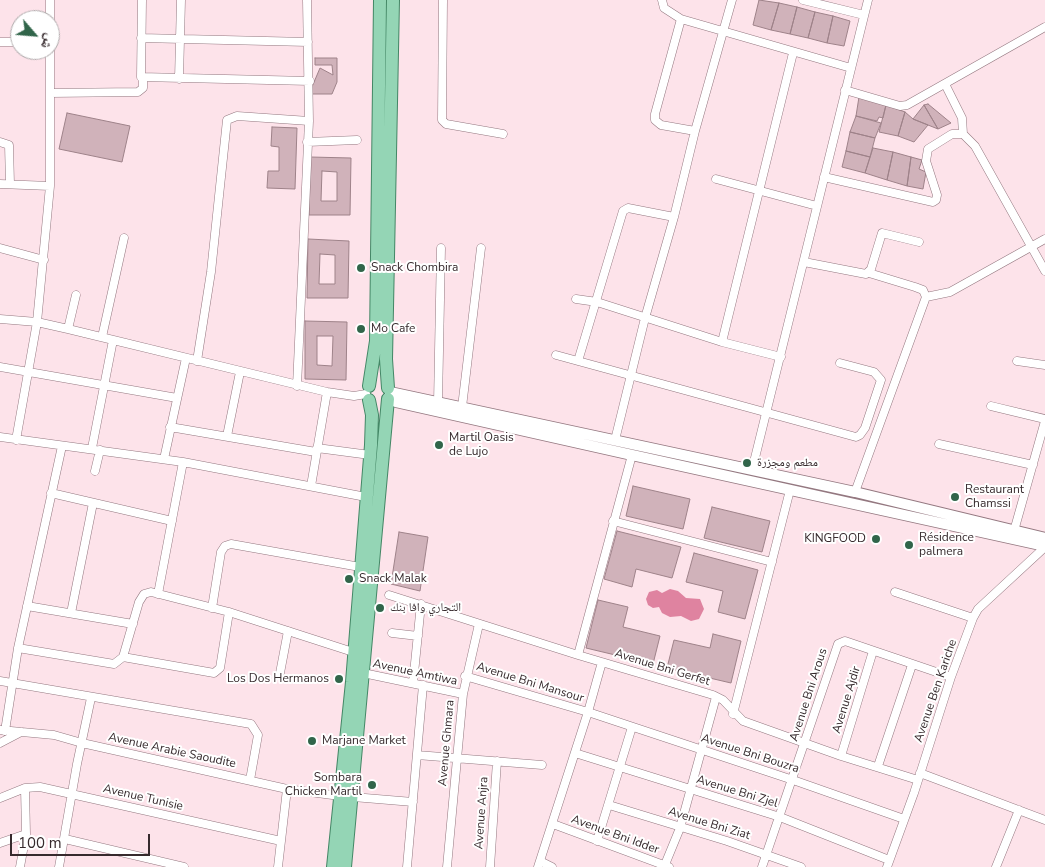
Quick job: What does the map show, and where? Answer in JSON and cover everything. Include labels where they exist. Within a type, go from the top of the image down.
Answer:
[{"type":"main road","points":[[345,867],[346,796],[353,652],[372,415],[368,393],[376,341],[380,0]]},
{"type":"main road","points":[[333,867],[346,796],[363,673],[389,394],[386,359],[393,0]]},
{"type":"main road","points":[[368,393],[379,381],[389,394]]},
{"type":"main road","points":[[368,393],[379,405],[389,394]]},
{"type":"street","points":[[50,93],[138,92],[143,88],[143,78],[140,74],[142,0]]},
{"type":"street","points":[[179,79],[180,0]]},
{"type":"street","points":[[297,386],[309,122],[310,81],[307,0]]},
{"type":"street","points":[[443,0],[442,120],[446,124],[503,134]]},
{"type":"street","points":[[662,0],[664,8],[681,19],[851,68]]},
{"type":"street","points":[[615,440],[645,318],[732,0]]},
{"type":"street","points":[[803,0],[864,15]]},
{"type":"street","points":[[752,470],[868,0]]},
{"type":"street","points":[[681,19],[655,120],[661,125],[695,131]]},
{"type":"street","points":[[845,90],[900,106],[915,102],[1045,26]]},
{"type":"street","points":[[141,38],[308,42]]},
{"type":"street","points":[[722,342],[793,52]]},
{"type":"street","points":[[16,440],[30,371],[44,260],[50,186],[50,60]]},
{"type":"street","points":[[143,78],[310,81]]},
{"type":"street","points":[[946,84],[962,118],[963,134],[975,146],[1045,271]]},
{"type":"street","points":[[198,361],[211,272],[227,120],[237,116],[309,122]]},
{"type":"street","points":[[824,177],[933,202],[937,198],[926,161],[928,149],[952,134],[963,134]]},
{"type":"street","points":[[307,142],[357,140]]},
{"type":"street","points":[[0,142],[9,145],[10,184]]},
{"type":"street","points":[[716,179],[817,206]]},
{"type":"street","points":[[0,184],[50,186]]},
{"type":"street","points":[[578,361],[623,211],[628,208],[674,217]]},
{"type":"street","points":[[868,273],[882,234],[919,242]]},
{"type":"street","points":[[102,338],[124,238]]},
{"type":"street","points":[[926,297],[950,292],[1045,240]]},
{"type":"street","points":[[0,248],[44,260]]},
{"type":"street","points":[[438,403],[442,248]]},
{"type":"street","points":[[462,407],[481,248]]},
{"type":"street","points":[[804,262],[850,272],[868,273],[923,290],[926,297],[855,492]]},
{"type":"street","points":[[68,329],[76,295]]},
{"type":"street","points":[[576,298],[596,302],[722,342],[781,357]]},
{"type":"street","points":[[0,319],[37,322],[297,386],[354,396],[368,393]]},
{"type":"street","points":[[92,448],[113,340]]},
{"type":"street","points":[[556,355],[856,436],[860,435],[881,380],[874,372],[840,363]]},
{"type":"street","points":[[164,459],[186,358]]},
{"type":"street","points":[[1017,361],[1045,365]]},
{"type":"street","points":[[0,367],[177,398]]},
{"type":"street","points":[[227,436],[240,372]]},
{"type":"street","points":[[310,486],[327,392]]},
{"type":"street","points":[[389,394],[462,407],[855,492],[1045,538]]},
{"type":"street","points":[[389,394],[402,403],[1045,546]]},
{"type":"street","points":[[991,406],[1045,420],[1014,531]]},
{"type":"street","points":[[170,426],[317,450],[370,455]]},
{"type":"street","points":[[0,436],[16,440],[92,448],[183,462],[366,496]]},
{"type":"street","points":[[939,444],[1033,465]]},
{"type":"street","points":[[2,730],[62,446]]},
{"type":"street","points":[[95,471],[100,450]]},
{"type":"street","points":[[578,655],[632,455]]},
{"type":"street","points":[[158,594],[183,462]]},
{"type":"street","points":[[733,714],[790,490]]},
{"type":"street","points":[[51,494],[172,521]]},
{"type":"street","points":[[71,613],[93,503]]},
{"type":"street","points":[[613,521],[772,562]]},
{"type":"street","points":[[212,608],[221,552],[225,546],[238,544],[360,567]]},
{"type":"street","name":"Avenue Ben Kariche","points":[[888,863],[973,618],[978,609],[1045,546]]},
{"type":"street","points":[[18,648],[114,664],[123,657],[144,594],[151,592],[228,612],[353,652]]},
{"type":"street","points":[[895,592],[973,618]]},
{"type":"street","name":"Avenue Bni Gerfet","points":[[390,595],[716,697],[723,700],[733,714],[743,721],[841,756],[919,776],[1045,820]]},
{"type":"street","points":[[413,683],[421,604]]},
{"type":"street","points":[[27,606],[133,624]]},
{"type":"street","points":[[123,657],[214,673],[220,668],[228,612]]},
{"type":"street","name":"Avenue Ghmara","points":[[447,867],[463,694],[479,624]]},
{"type":"street","points":[[280,674],[288,631]]},
{"type":"street","points":[[392,632],[418,636]]},
{"type":"street","name":"Avenue Bni Arous","points":[[762,867],[838,644],[844,641],[873,651]]},
{"type":"street","points":[[873,651],[951,677]]},
{"type":"street","name":"Avenue Ajdir","points":[[841,756],[873,651]]},
{"type":"street","points":[[552,867],[539,864],[588,712],[602,662]]},
{"type":"street","points":[[878,766],[912,665]]},
{"type":"street","name":"Avenue Amtiwa","points":[[363,673],[463,694]]},
{"type":"street","name":"Avenue Bni Mansour","points":[[466,676],[588,712]]},
{"type":"street","points":[[0,681],[251,724],[258,735],[250,780]]},
{"type":"street","points":[[407,867],[423,685]]},
{"type":"street","points":[[666,866],[680,828],[716,697]]},
{"type":"street","points":[[59,867],[91,698]]},
{"type":"street","name":"Avenue Bni Bouzra","points":[[588,712],[904,819]]},
{"type":"street","points":[[597,840],[632,727]]},
{"type":"street","name":"Avenue Arabie Saoudite","points":[[2,730],[54,735],[287,789],[413,802]]},
{"type":"street","points":[[0,743],[21,732]]},
{"type":"street","name":"Avenue Bni Zjel","points":[[575,753],[780,817],[888,863]]},
{"type":"street","points":[[416,755],[542,765]]},
{"type":"street","name":"Avenue Anjra","points":[[490,867],[497,761]]},
{"type":"street","name":"Avenue Tunisie","points":[[0,798],[25,788],[40,787],[281,841]]},
{"type":"street","points":[[20,867],[26,834],[25,788]]},
{"type":"street","points":[[278,867],[287,789]]},
{"type":"street","name":"Avenue Bni Ziat","points":[[609,805],[801,867]]},
{"type":"street","points":[[996,867],[1019,810]]},
{"type":"street","name":"Avenue Bni Idder","points":[[553,824],[666,866]]},
{"type":"street","points":[[0,843],[26,834]]},
{"type":"street","points":[[65,839],[184,867]]},
{"type":"shaded area","points":[[670,589],[678,591],[686,598],[700,599],[704,609],[699,619],[691,621],[681,616],[670,617],[662,613],[659,607],[653,608],[648,605],[646,599],[649,592],[657,590],[662,593]]},
{"type":"building","points":[[759,0],[779,3],[771,30],[753,25]]},
{"type":"building","points":[[779,3],[797,7],[790,34],[771,30]]},
{"type":"building","points":[[797,7],[815,12],[808,38],[790,34]]},
{"type":"building","points":[[815,12],[833,16],[827,43],[808,38]]},
{"type":"building","points":[[833,16],[850,21],[844,46],[827,43]]},
{"type":"building","points":[[315,58],[337,58],[337,82],[332,94],[309,94],[320,68],[333,75],[332,65],[315,65]]},
{"type":"building","points":[[859,97],[886,105],[883,118],[879,117],[877,121],[856,116]]},
{"type":"building","points":[[928,104],[951,123],[938,129],[924,105]]},
{"type":"building","points":[[886,105],[905,112],[898,136],[879,132]]},
{"type":"building","points":[[924,105],[938,129],[913,119]]},
{"type":"building","points":[[905,112],[913,119],[928,125],[914,142],[898,136]]},
{"type":"building","points":[[67,113],[130,126],[122,162],[59,149]]},
{"type":"building","points":[[856,116],[881,123],[875,138],[850,132]]},
{"type":"building","points":[[272,127],[297,128],[295,189],[267,188],[268,171],[279,171],[279,147],[271,146]]},
{"type":"building","points":[[850,132],[875,138],[870,157],[846,151]]},
{"type":"building","points":[[873,148],[893,152],[887,180],[865,173]]},
{"type":"building","points":[[846,151],[870,157],[865,173],[842,167]]},
{"type":"building","points":[[893,152],[911,157],[907,186],[887,180]]},
{"type":"building","points":[[310,157],[351,158],[350,215],[309,215]],"holes":[[[322,171],[337,172],[337,201],[321,201]]]},
{"type":"building","points":[[911,157],[922,160],[919,169],[926,172],[923,189],[907,186]]},
{"type":"building","points":[[308,239],[349,241],[348,298],[307,298]],"holes":[[[320,254],[335,255],[335,284],[319,284]]]},
{"type":"building","points":[[305,321],[347,322],[346,380],[305,379]],"holes":[[[317,336],[333,336],[332,366],[317,365]]]},
{"type":"building","points":[[633,486],[690,499],[683,529],[626,516]]},
{"type":"building","points":[[712,507],[770,521],[762,552],[704,538]]},
{"type":"building","points":[[617,531],[681,547],[672,578],[636,569],[632,587],[604,579]]},
{"type":"building","points":[[399,532],[428,537],[420,591],[391,584]]},
{"type":"building","points":[[694,553],[758,570],[745,619],[718,612],[723,591],[686,582]]},
{"type":"building","points":[[598,600],[628,607],[623,627],[660,636],[653,664],[586,648]]},
{"type":"building","points":[[713,634],[741,641],[731,683],[667,668],[674,640],[710,648]]},
{"type":"place","name":"Snack Chombira","points":[[361,268]]},
{"type":"place","name":"Mo Cafe","points":[[361,329]]},
{"type":"place","name":"Martil Oasis de Lujo","points":[[439,445]]},
{"type":"place","name":"مطعم ومجزرة","points":[[747,463]]},
{"type":"place","name":"Restaurant Chamssi","points":[[955,497]]},
{"type":"place","name":"KINGFOOD","points":[[876,539]]},
{"type":"place","name":"Résidence palmera","points":[[909,545]]},
{"type":"place","name":"Snack Malak","points":[[349,579]]},
{"type":"place","name":"التجاري وافا بنك","points":[[380,608]]},
{"type":"place","name":"Los Dos Hermanos","points":[[339,679]]},
{"type":"place","name":"Marjane Market","points":[[312,741]]},
{"type":"place","name":"Sombara Chicken Martil","points":[[372,785]]}]
